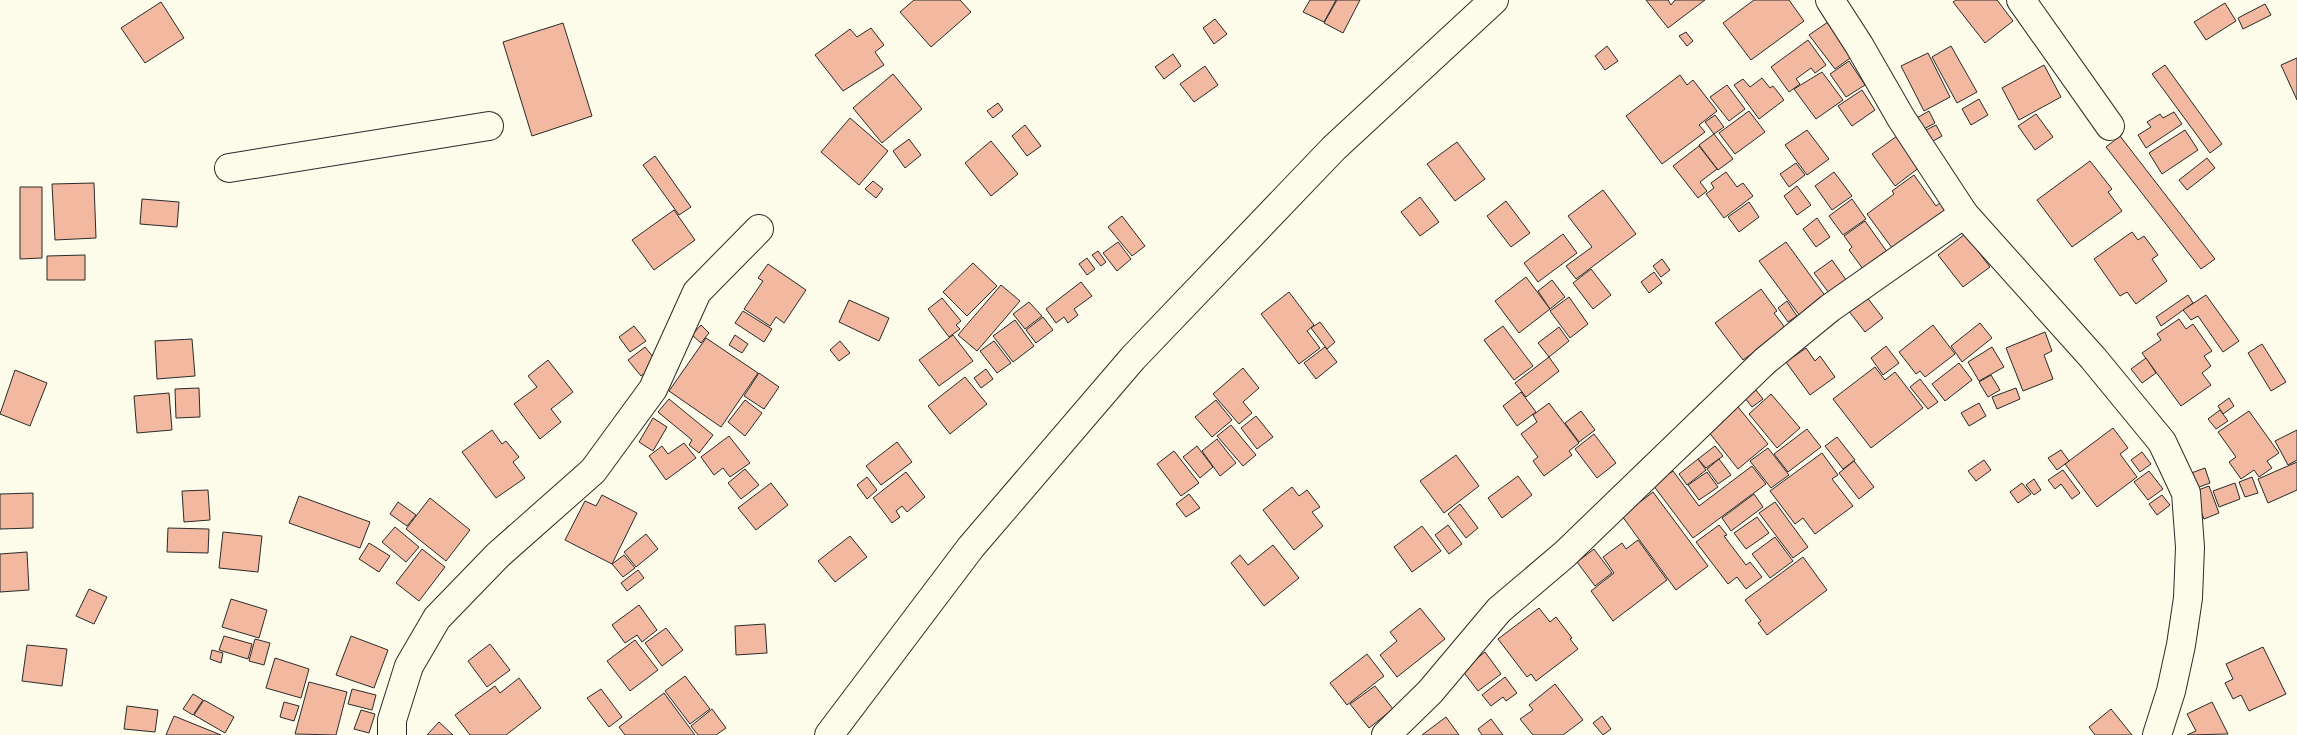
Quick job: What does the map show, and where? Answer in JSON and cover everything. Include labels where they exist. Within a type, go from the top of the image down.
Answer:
[{"type":"main road","points":[[829,735],[971,547],[1133,358],[1334,148],[1494,0]]},
{"type":"main road","points":[[1830,0],[1859,45],[1900,118],[1964,214],[2087,350],[2162,442],[2186,493],[2190,547],[2188,598],[2181,645],[2171,691],[2157,735]]},
{"type":"main road","points":[[2021,0],[2110,126]]},
{"type":"main road","points":[[229,168],[489,126]]},
{"type":"main road","points":[[1386,735],[1430,692],[1499,610],[1565,554],[1765,361],[1830,308],[1964,214]]},
{"type":"main road","points":[[392,735],[392,720],[409,666],[437,618],[498,555],[593,471],[653,389],[697,292],[759,229]]},
{"type":"building","points":[[914,0],[960,0],[971,12],[931,47],[900,12]]},
{"type":"building","points":[[1310,0],[1336,0],[1324,22],[1303,12]]},
{"type":"building","points":[[1337,0],[1360,0],[1343,33],[1324,23]]},
{"type":"building","points":[[1646,0],[1668,0],[1671,5],[1675,0],[1705,0],[1668,28]]},
{"type":"building","points":[[1754,0],[1789,0],[1804,21],[1751,60],[1723,23]]},
{"type":"building","points":[[1956,0],[1997,0],[2013,21],[1985,43],[1953,2]]},
{"type":"building","points":[[161,2],[184,38],[145,63],[121,28]]},
{"type":"building","points":[[2225,3],[2236,21],[2206,40],[2194,22]]},
{"type":"building","points":[[2265,4],[2271,15],[2243,29],[2238,18]]},
{"type":"building","points":[[1215,19],[1227,34],[1214,44],[1203,28]]},
{"type":"building","points":[[1828,22],[1853,56],[1835,69],[1809,35]]},
{"type":"building","points":[[563,23],[592,116],[532,136],[503,42]]},
{"type":"building","points":[[871,28],[884,45],[875,52],[884,65],[843,91],[815,55],[850,29],[857,37]]},
{"type":"building","points":[[1686,32],[1693,41],[1687,46],[1679,36]]},
{"type":"building","points":[[1808,40],[1826,65],[1815,73],[1811,68],[1796,79],[1800,84],[1789,92],[1771,67]]},
{"type":"building","points":[[1607,46],[1618,61],[1605,70],[1595,56]]},
{"type":"building","points":[[1951,46],[1977,92],[1957,103],[1932,57]]},
{"type":"building","points":[[1928,53],[1950,97],[1924,111],[1901,66]]},
{"type":"building","points":[[1173,54],[1181,66],[1164,79],[1155,67]]},
{"type":"building","points":[[2297,58],[2297,100],[2281,65]]},
{"type":"building","points":[[1849,61],[1865,85],[1846,97],[1830,74]]},
{"type":"building","points":[[2044,65],[2061,97],[2019,120],[2002,88]]},
{"type":"building","points":[[2165,65],[2222,144],[2210,153],[2152,74]]},
{"type":"building","points":[[1205,66],[1218,85],[1194,102],[1180,84]]},
{"type":"building","points":[[1822,72],[1843,100],[1816,119],[1794,89]]},
{"type":"building","points":[[893,74],[922,109],[882,143],[853,108]]},
{"type":"building","points":[[1680,75],[1687,85],[1693,80],[1717,111],[1699,125],[1705,132],[1662,164],[1626,116]]},
{"type":"building","points":[[1762,78],[1770,88],[1773,86],[1784,100],[1759,119],[1734,85],[1743,79],[1750,87]]},
{"type":"building","points":[[1727,85],[1745,109],[1729,121],[1710,97]]},
{"type":"building","points":[[1862,90],[1875,110],[1852,126],[1838,106]]},
{"type":"building","points":[[1979,99],[1988,115],[1971,125],[1962,109]]},
{"type":"building","points":[[998,103],[1003,110],[993,118],[987,111]]},
{"type":"building","points":[[1749,111],[1765,132],[1735,154],[1719,133]]},
{"type":"building","points":[[1929,111],[1935,123],[1922,130],[1915,119]]},
{"type":"building","points":[[2174,112],[2182,124],[2146,148],[2138,135],[2151,127],[2147,122],[2160,114],[2163,118]]},
{"type":"building","points":[[2036,114],[2053,137],[2035,150],[2018,126]]},
{"type":"building","points":[[1715,115],[1724,127],[1714,134],[1705,122]]},
{"type":"building","points":[[850,118],[888,151],[859,185],[821,152]]},
{"type":"building","points":[[1025,125],[1041,146],[1027,156],[1012,136]]},
{"type":"building","points":[[1936,125],[1942,136],[1926,145],[1920,133]]},
{"type":"building","points":[[1807,130],[1829,159],[1807,175],[1785,145]]},
{"type":"building","points":[[2185,130],[2198,150],[2162,174],[2149,153]]},
{"type":"building","points":[[1714,134],[1733,159],[1718,170],[1699,145]]},
{"type":"building","points":[[1897,136],[1920,167],[1895,186],[1872,154]]},
{"type":"building","points":[[2120,136],[2215,259],[2201,269],[2106,147]]},
{"type":"building","points":[[909,139],[921,155],[905,168],[893,151]]},
{"type":"building","points":[[991,141],[1018,174],[991,196],[965,163]]},
{"type":"building","points":[[1457,142],[1485,179],[1455,201],[1427,164]]},
{"type":"building","points":[[1699,146],[1717,169],[1700,182],[1707,191],[1698,198],[1673,166]]},
{"type":"building","points":[[655,156],[691,207],[679,215],[643,165]]},
{"type":"building","points":[[2207,158],[2215,168],[2187,190],[2179,180]]},
{"type":"building","points":[[2090,161],[2112,189],[2108,192],[2122,211],[2072,247],[2037,200]]},
{"type":"building","points":[[1796,163],[1805,175],[1789,187],[1780,174]]},
{"type":"building","points":[[1726,172],[1737,187],[1743,183],[1753,196],[1724,218],[1706,194],[1714,188],[1711,183]]},
{"type":"building","points":[[1834,172],[1852,196],[1832,210],[1815,186]]},
{"type":"building","points":[[1914,175],[1936,206],[1945,199],[1956,214],[1898,256],[1867,214],[1894,194],[1892,191]]},
{"type":"building","points":[[873,181],[883,189],[876,198],[865,189]]},
{"type":"building","points":[[94,183],[96,238],[55,240],[52,184]]},
{"type":"building","points":[[1797,186],[1811,205],[1797,215],[1784,196]]},
{"type":"building","points":[[20,187],[42,187],[42,258],[20,259]]},
{"type":"building","points":[[1603,190],[1636,234],[1576,279],[1566,266],[1592,247],[1568,216]]},
{"type":"building","points":[[1420,197],[1439,222],[1420,236],[1401,212]]},
{"type":"building","points":[[142,199],[179,202],[177,227],[140,224]]},
{"type":"building","points":[[1852,199],[1866,219],[1843,235],[1829,216]]},
{"type":"building","points":[[1506,201],[1530,233],[1511,247],[1487,216]]},
{"type":"building","points":[[1749,202],[1759,217],[1739,232],[1728,217]]},
{"type":"building","points":[[674,210],[695,240],[654,270],[632,240]]},
{"type":"building","points":[[1122,216],[1145,246],[1132,256],[1108,227]]},
{"type":"building","points":[[1817,218],[1830,237],[1816,247],[1803,229]]},
{"type":"building","points":[[1865,221],[1890,256],[1863,269],[1849,250],[1852,247],[1844,236]]},
{"type":"building","points":[[2132,232],[2138,240],[2144,236],[2158,255],[2152,259],[2167,281],[2136,304],[2127,292],[2120,296],[2094,259]]},
{"type":"building","points":[[1563,234],[1577,253],[1538,282],[1524,263]]},
{"type":"building","points":[[1965,234],[1990,267],[1963,287],[1938,255]]},
{"type":"building","points":[[1118,242],[1131,259],[1117,271],[1103,253]]},
{"type":"building","points":[[1786,242],[1826,297],[1800,316],[1759,261]]},
{"type":"building","points":[[1098,251],[1106,262],[1101,266],[1092,255]]},
{"type":"building","points":[[85,255],[85,280],[47,280],[47,256]]},
{"type":"building","points":[[1087,258],[1095,269],[1087,275],[1079,264]]},
{"type":"building","points":[[1662,259],[1670,270],[1661,277],[1653,266]]},
{"type":"building","points":[[1832,260],[1849,284],[1832,297],[1814,273]]},
{"type":"building","points":[[973,263],[997,286],[967,316],[943,292]]},
{"type":"building","points":[[768,264],[806,290],[784,323],[776,317],[770,326],[744,309],[763,281],[758,278]]},
{"type":"building","points":[[1591,269],[1611,295],[1593,309],[1573,283]]},
{"type":"building","points":[[1654,272],[1662,283],[1649,293],[1641,282]]},
{"type":"building","points":[[1526,277],[1550,309],[1519,333],[1495,301]]},
{"type":"building","points":[[1552,280],[1565,297],[1550,309],[1538,291]]},
{"type":"building","points":[[1081,282],[1092,296],[1074,309],[1078,315],[1068,323],[1064,317],[1056,323],[1046,309]]},
{"type":"building","points":[[1001,285],[1020,301],[977,351],[958,335]]},
{"type":"building","points":[[1761,289],[1777,311],[1774,313],[1786,329],[1743,360],[1715,323]]},
{"type":"building","points":[[1289,292],[1314,325],[1307,331],[1320,348],[1299,364],[1261,314]]},
{"type":"building","points":[[2188,295],[2193,303],[2161,326],[2156,317]]},
{"type":"building","points":[[2206,295],[2239,341],[2223,352],[2198,316],[2191,320],[2183,310]]},
{"type":"building","points":[[1866,296],[1883,318],[1865,332],[1848,310]]},
{"type":"building","points":[[1569,297],[1588,324],[1570,338],[1550,311]]},
{"type":"building","points":[[942,298],[961,321],[956,325],[960,329],[949,337],[928,309]]},
{"type":"building","points":[[849,300],[889,318],[879,341],[839,322]]},
{"type":"building","points":[[1787,301],[1797,316],[1788,322],[1778,308]]},
{"type":"building","points":[[1029,302],[1042,316],[1025,329],[1013,314]]},
{"type":"building","points":[[743,311],[772,329],[764,342],[735,323]]},
{"type":"building","points":[[1043,317],[1053,330],[1036,343],[1026,330]]},
{"type":"building","points":[[2179,319],[2186,329],[2193,324],[2212,351],[2204,356],[2211,366],[2202,373],[2211,385],[2181,406],[2142,353],[2161,340],[2157,334]]},
{"type":"building","points":[[1015,320],[1034,346],[1013,362],[993,336]]},
{"type":"building","points":[[1320,322],[1335,342],[1327,349],[1311,328]]},
{"type":"building","points":[[1980,323],[1992,338],[1962,362],[1951,346]]},
{"type":"building","points":[[701,325],[709,333],[701,343],[692,335]]},
{"type":"building","points":[[1933,325],[1955,354],[1925,377],[1920,371],[1916,374],[1899,352]]},
{"type":"building","points":[[634,326],[646,341],[630,352],[619,337]]},
{"type":"building","points":[[1503,326],[1533,366],[1514,380],[1484,340]]},
{"type":"building","points":[[1559,327],[1569,341],[1549,357],[1538,343]]},
{"type":"building","points":[[2045,332],[2052,351],[2044,355],[2053,379],[2023,391],[2006,348]]},
{"type":"building","points":[[735,335],[748,344],[742,353],[729,345]]},
{"type":"building","points":[[953,335],[973,361],[939,386],[919,360]]},
{"type":"building","points":[[706,338],[758,373],[721,427],[669,391]]},
{"type":"building","points":[[192,339],[195,376],[157,379],[155,341]]},
{"type":"building","points":[[840,341],[850,353],[839,361],[830,350]]},
{"type":"building","points":[[994,341],[1011,363],[997,373],[980,351]]},
{"type":"building","points":[[2262,344],[2286,382],[2271,391],[2248,353]]},
{"type":"building","points":[[1886,346],[1899,363],[1883,375],[1871,358]]},
{"type":"building","points":[[645,347],[658,363],[641,376],[628,360]]},
{"type":"building","points":[[1325,347],[1337,362],[1316,379],[1304,363]]},
{"type":"building","points":[[1992,347],[2004,367],[1979,381],[1968,362]]},
{"type":"building","points":[[1806,348],[1815,361],[1820,356],[1835,377],[1810,395],[1786,362]]},
{"type":"building","points":[[1549,357],[1559,371],[1526,397],[1515,383]]},
{"type":"building","points":[[2146,358],[2156,373],[2142,383],[2131,369]]},
{"type":"building","points":[[548,360],[573,392],[551,409],[561,422],[540,439],[514,404],[537,387],[528,376]]},
{"type":"building","points":[[1959,363],[1972,380],[1945,401],[1932,384]]},
{"type":"building","points":[[1875,367],[1885,380],[1895,372],[1923,408],[1871,448],[1833,399]]},
{"type":"building","points":[[1243,368],[1259,388],[1243,402],[1252,413],[1239,424],[1213,394]]},
{"type":"building","points":[[986,369],[993,379],[981,388],[974,378]]},
{"type":"building","points":[[15,370],[47,383],[30,426],[0,414]]},
{"type":"building","points":[[759,373],[779,387],[764,409],[744,396]]},
{"type":"building","points":[[1991,375],[2000,390],[1988,397],[1979,382]]},
{"type":"building","points":[[965,377],[987,404],[950,434],[928,406]]},
{"type":"building","points":[[1920,379],[1938,402],[1928,409],[1910,387]]},
{"type":"building","points":[[1752,385],[1763,399],[1752,407],[1741,393]]},
{"type":"building","points":[[199,388],[200,417],[176,418],[175,389]]},
{"type":"building","points":[[2016,388],[2020,399],[1997,409],[1992,397]]},
{"type":"building","points":[[1521,392],[1536,412],[1517,426],[1503,406]]},
{"type":"building","points":[[169,393],[172,430],[137,433],[134,396]]},
{"type":"building","points":[[1771,394],[1800,428],[1777,448],[1749,414]]},
{"type":"building","points":[[2229,398],[2234,406],[2223,414],[2218,406]]},
{"type":"building","points":[[669,399],[713,435],[699,453],[689,445],[692,440],[658,412]]},
{"type":"building","points":[[745,400],[762,413],[745,436],[728,422]]},
{"type":"building","points":[[1216,400],[1232,420],[1212,437],[1195,417]]},
{"type":"building","points":[[1549,403],[1579,443],[1569,451],[1572,455],[1544,476],[1533,461],[1538,457],[1521,434],[1537,422],[1533,415]]},
{"type":"building","points":[[1979,403],[1986,416],[1969,426],[1961,413]]},
{"type":"building","points":[[1738,407],[1768,444],[1738,469],[1708,431]]},
{"type":"building","points":[[2220,410],[2228,421],[2216,429],[2208,419]]},
{"type":"building","points":[[1581,411],[1595,430],[1579,442],[1565,423]]},
{"type":"building","points":[[2249,411],[2279,453],[2267,461],[2272,468],[2259,477],[2254,470],[2241,479],[2229,462],[2236,457],[2218,432]]},
{"type":"building","points":[[1256,416],[1273,437],[1257,449],[1241,428]]},
{"type":"building","points":[[653,418],[667,427],[653,451],[639,442]]},
{"type":"building","points":[[1231,425],[1256,455],[1243,466],[1217,436]]},
{"type":"building","points":[[2113,428],[2128,448],[2120,454],[2137,477],[2097,507],[2065,464]]},
{"type":"building","points":[[1807,429],[1821,447],[1788,472],[1774,454]]},
{"type":"building","points":[[492,430],[502,444],[506,441],[519,457],[513,462],[525,478],[496,498],[462,452]]},
{"type":"building","points":[[2297,430],[2297,460],[2288,465],[2275,441]]},
{"type":"building","points":[[1594,434],[1616,463],[1597,478],[1575,449]]},
{"type":"building","points":[[729,436],[750,463],[730,477],[723,468],[714,475],[701,457]]},
{"type":"building","points":[[1837,437],[1855,460],[1843,469],[1825,446]]},
{"type":"building","points":[[1217,439],[1236,463],[1220,476],[1202,451]]},
{"type":"building","points":[[897,442],[912,462],[881,485],[866,466]]},
{"type":"building","points":[[684,443],[696,458],[666,480],[649,456],[662,446],[668,454]]},
{"type":"building","points":[[1197,446],[1213,467],[1200,478],[1183,457]]},
{"type":"building","points":[[1715,446],[1723,456],[1706,468],[1698,459]]},
{"type":"building","points":[[1768,448],[1789,475],[1771,488],[1750,461]]},
{"type":"building","points":[[2061,450],[2069,461],[2057,470],[2048,458]]},
{"type":"building","points":[[1174,451],[1199,483],[1181,496],[1157,464]]},
{"type":"building","points":[[2142,452],[2151,464],[2140,472],[2131,460]]},
{"type":"building","points":[[1822,453],[1838,475],[1832,479],[1853,506],[1815,534],[1803,518],[1795,524],[1770,491]]},
{"type":"building","points":[[1456,455],[1479,486],[1444,513],[1420,481]]},
{"type":"building","points":[[1698,459],[1706,470],[1687,485],[1679,474]]},
{"type":"building","points":[[1719,459],[1731,475],[1718,484],[1707,469]]},
{"type":"building","points":[[1984,460],[1991,470],[1976,481],[1968,471]]},
{"type":"building","points":[[1854,461],[1874,487],[1859,499],[1839,473]]},
{"type":"building","points":[[2297,462],[2297,490],[2268,503],[2258,479]]},
{"type":"building","points":[[1752,466],[1766,484],[1693,538],[1653,485],[1673,471],[1699,506]]},
{"type":"building","points":[[2205,468],[2210,483],[2191,490],[2186,475]]},
{"type":"building","points":[[745,469],[759,485],[741,499],[728,483]]},
{"type":"building","points":[[2063,470],[2080,493],[2072,499],[2061,484],[2055,489],[2048,480]]},
{"type":"building","points":[[2149,471],[2163,489],[2148,500],[2134,482]]},
{"type":"building","points":[[906,472],[925,497],[907,512],[902,506],[896,511],[900,517],[892,523],[873,498]]},
{"type":"building","points":[[1707,472],[1718,487],[1699,500],[1688,485]]},
{"type":"building","points":[[1518,476],[1532,495],[1502,518],[1488,498]]},
{"type":"building","points":[[867,477],[877,490],[867,499],[857,485]]},
{"type":"building","points":[[2252,477],[2258,493],[2245,497],[2239,482]]},
{"type":"building","points":[[2034,479],[2041,490],[2034,495],[2026,485]]},
{"type":"building","points":[[771,483],[788,505],[756,530],[738,508]]},
{"type":"building","points":[[2022,483],[2031,494],[2018,503],[2010,492]]},
{"type":"building","points":[[2235,483],[2240,499],[2219,507],[2213,491]]},
{"type":"building","points":[[2209,486],[2219,513],[2204,519],[2193,492]]},
{"type":"building","points":[[1292,487],[1299,496],[1307,490],[1320,507],[1312,512],[1323,526],[1294,550],[1263,510]]},
{"type":"building","points":[[208,490],[210,520],[184,522],[182,491]]},
{"type":"building","points":[[1653,492],[1708,566],[1676,590],[1622,516]]},
{"type":"building","points":[[33,493],[33,528],[0,529],[0,494]]},
{"type":"building","points":[[1189,494],[1200,508],[1186,517],[1176,504]]},
{"type":"building","points":[[1754,494],[1763,507],[1731,531],[1722,518]]},
{"type":"building","points":[[602,495],[637,513],[612,564],[565,540],[585,501],[596,506]]},
{"type":"building","points":[[2162,495],[2170,505],[2157,515],[2149,504]]},
{"type":"building","points":[[299,496],[370,522],[360,548],[289,523]]},
{"type":"building","points":[[430,498],[470,530],[446,561],[406,529]]},
{"type":"building","points":[[398,502],[416,515],[407,526],[390,514]]},
{"type":"building","points":[[1775,502],[1808,547],[1793,558],[1759,513]]},
{"type":"building","points":[[1460,504],[1478,528],[1466,538],[1448,514]]},
{"type":"building","points":[[1757,517],[1769,533],[1746,549],[1734,533]]},
{"type":"building","points":[[1448,525],[1462,544],[1449,554],[1435,535]]},
{"type":"building","points":[[1719,525],[1727,535],[1724,536],[1746,565],[1750,562],[1762,577],[1746,589],[1737,577],[1728,584],[1696,542]]},
{"type":"building","points":[[1422,526],[1441,551],[1412,572],[1394,547]]},
{"type":"building","points":[[395,527],[419,547],[406,562],[382,542]]},
{"type":"building","points":[[168,528],[209,529],[208,553],[167,552]]},
{"type":"building","points":[[223,532],[262,536],[258,572],[219,568]]},
{"type":"building","points":[[646,534],[658,549],[636,567],[624,552]]},
{"type":"building","points":[[850,536],[867,557],[835,582],[818,561]]},
{"type":"building","points":[[1775,537],[1793,561],[1770,578],[1752,554]]},
{"type":"building","points":[[1638,540],[1667,580],[1613,621],[1591,591],[1614,573],[1603,557],[1622,543],[1626,549]]},
{"type":"building","points":[[369,543],[390,556],[379,572],[359,559]]},
{"type":"building","points":[[1273,545],[1299,578],[1264,606],[1231,563],[1240,555],[1248,565]]},
{"type":"building","points":[[422,549],[445,567],[419,601],[396,583]]},
{"type":"building","points":[[1594,549],[1612,573],[1595,586],[1577,562]]},
{"type":"building","points":[[27,552],[29,590],[0,592],[0,554]]},
{"type":"building","points":[[624,555],[635,568],[623,577],[612,564]]},
{"type":"building","points":[[1803,557],[1827,590],[1767,635],[1758,623],[1761,621],[1745,600]]},
{"type":"building","points":[[638,570],[644,578],[627,591],[621,583]]},
{"type":"building","points":[[89,589],[107,597],[94,624],[76,616]]},
{"type":"building","points":[[231,599],[267,610],[259,638],[222,627]]},
{"type":"building","points":[[639,605],[657,630],[642,642],[637,635],[625,643],[612,625]]},
{"type":"building","points":[[1420,608],[1445,639],[1397,677],[1380,655],[1397,641],[1390,632]]},
{"type":"building","points":[[1539,608],[1550,622],[1556,617],[1578,649],[1536,681],[1531,674],[1527,677],[1498,639]]},
{"type":"building","points":[[765,624],[767,653],[736,655],[735,626]]},
{"type":"building","points":[[666,628],[683,650],[662,666],[645,643]]},
{"type":"building","points":[[224,636],[252,644],[248,659],[219,650]]},
{"type":"building","points":[[351,636],[388,650],[374,688],[336,675]]},
{"type":"building","points":[[255,639],[270,643],[264,665],[249,661]]},
{"type":"building","points":[[635,640],[658,670],[630,691],[607,661]]},
{"type":"building","points":[[490,644],[510,670],[487,687],[468,661]]},
{"type":"building","points":[[27,645],[67,649],[62,686],[22,681]]},
{"type":"building","points":[[2263,647],[2286,694],[2249,711],[2241,695],[2233,699],[2225,683],[2233,679],[2226,664]]},
{"type":"building","points":[[212,650],[223,653],[221,663],[210,659]]},
{"type":"building","points":[[1485,652],[1501,674],[1478,691],[1462,670]]},
{"type":"building","points":[[1367,654],[1384,676],[1347,705],[1330,683]]},
{"type":"building","points":[[275,658],[309,669],[301,698],[266,688]]},
{"type":"building","points":[[685,676],[710,709],[690,724],[665,691]]},
{"type":"building","points":[[1505,677],[1517,693],[1506,701],[1503,697],[1491,706],[1482,695]]},
{"type":"building","points":[[519,678],[541,708],[506,735],[470,735],[455,715],[495,686],[500,693]]},
{"type":"building","points":[[309,682],[347,692],[336,735],[295,734]]},
{"type":"building","points":[[1555,684],[1583,720],[1563,735],[1533,735],[1520,719],[1533,710],[1529,705]]},
{"type":"building","points":[[1375,686],[1393,709],[1369,728],[1350,704]]},
{"type":"building","points":[[352,689],[376,695],[372,710],[348,704]]},
{"type":"building","points":[[601,689],[622,717],[609,727],[587,698]]},
{"type":"building","points":[[664,693],[695,735],[625,735],[619,727]]},
{"type":"building","points":[[193,694],[203,700],[193,715],[183,709]]},
{"type":"building","points":[[204,700],[234,717],[225,733],[194,715]]},
{"type":"building","points":[[284,702],[299,706],[294,721],[280,717]]},
{"type":"building","points":[[2212,702],[2228,734],[2187,735],[2196,731],[2187,714]]},
{"type":"building","points":[[127,706],[158,710],[155,732],[124,729]]},
{"type":"building","points":[[712,709],[726,728],[716,735],[698,735],[691,726]]},
{"type":"building","points":[[2111,709],[2132,735],[2095,735],[2089,727]]},
{"type":"building","points":[[361,710],[375,714],[369,733],[354,729]]},
{"type":"building","points":[[174,716],[221,735],[166,735]]},
{"type":"building","points":[[1602,716],[1611,729],[1603,735],[1593,723]]},
{"type":"building","points":[[1446,717],[1459,735],[1422,735]]},
{"type":"building","points":[[1491,719],[1503,735],[1482,735],[1478,729]]},
{"type":"building","points":[[439,722],[453,735],[427,735]]}]
